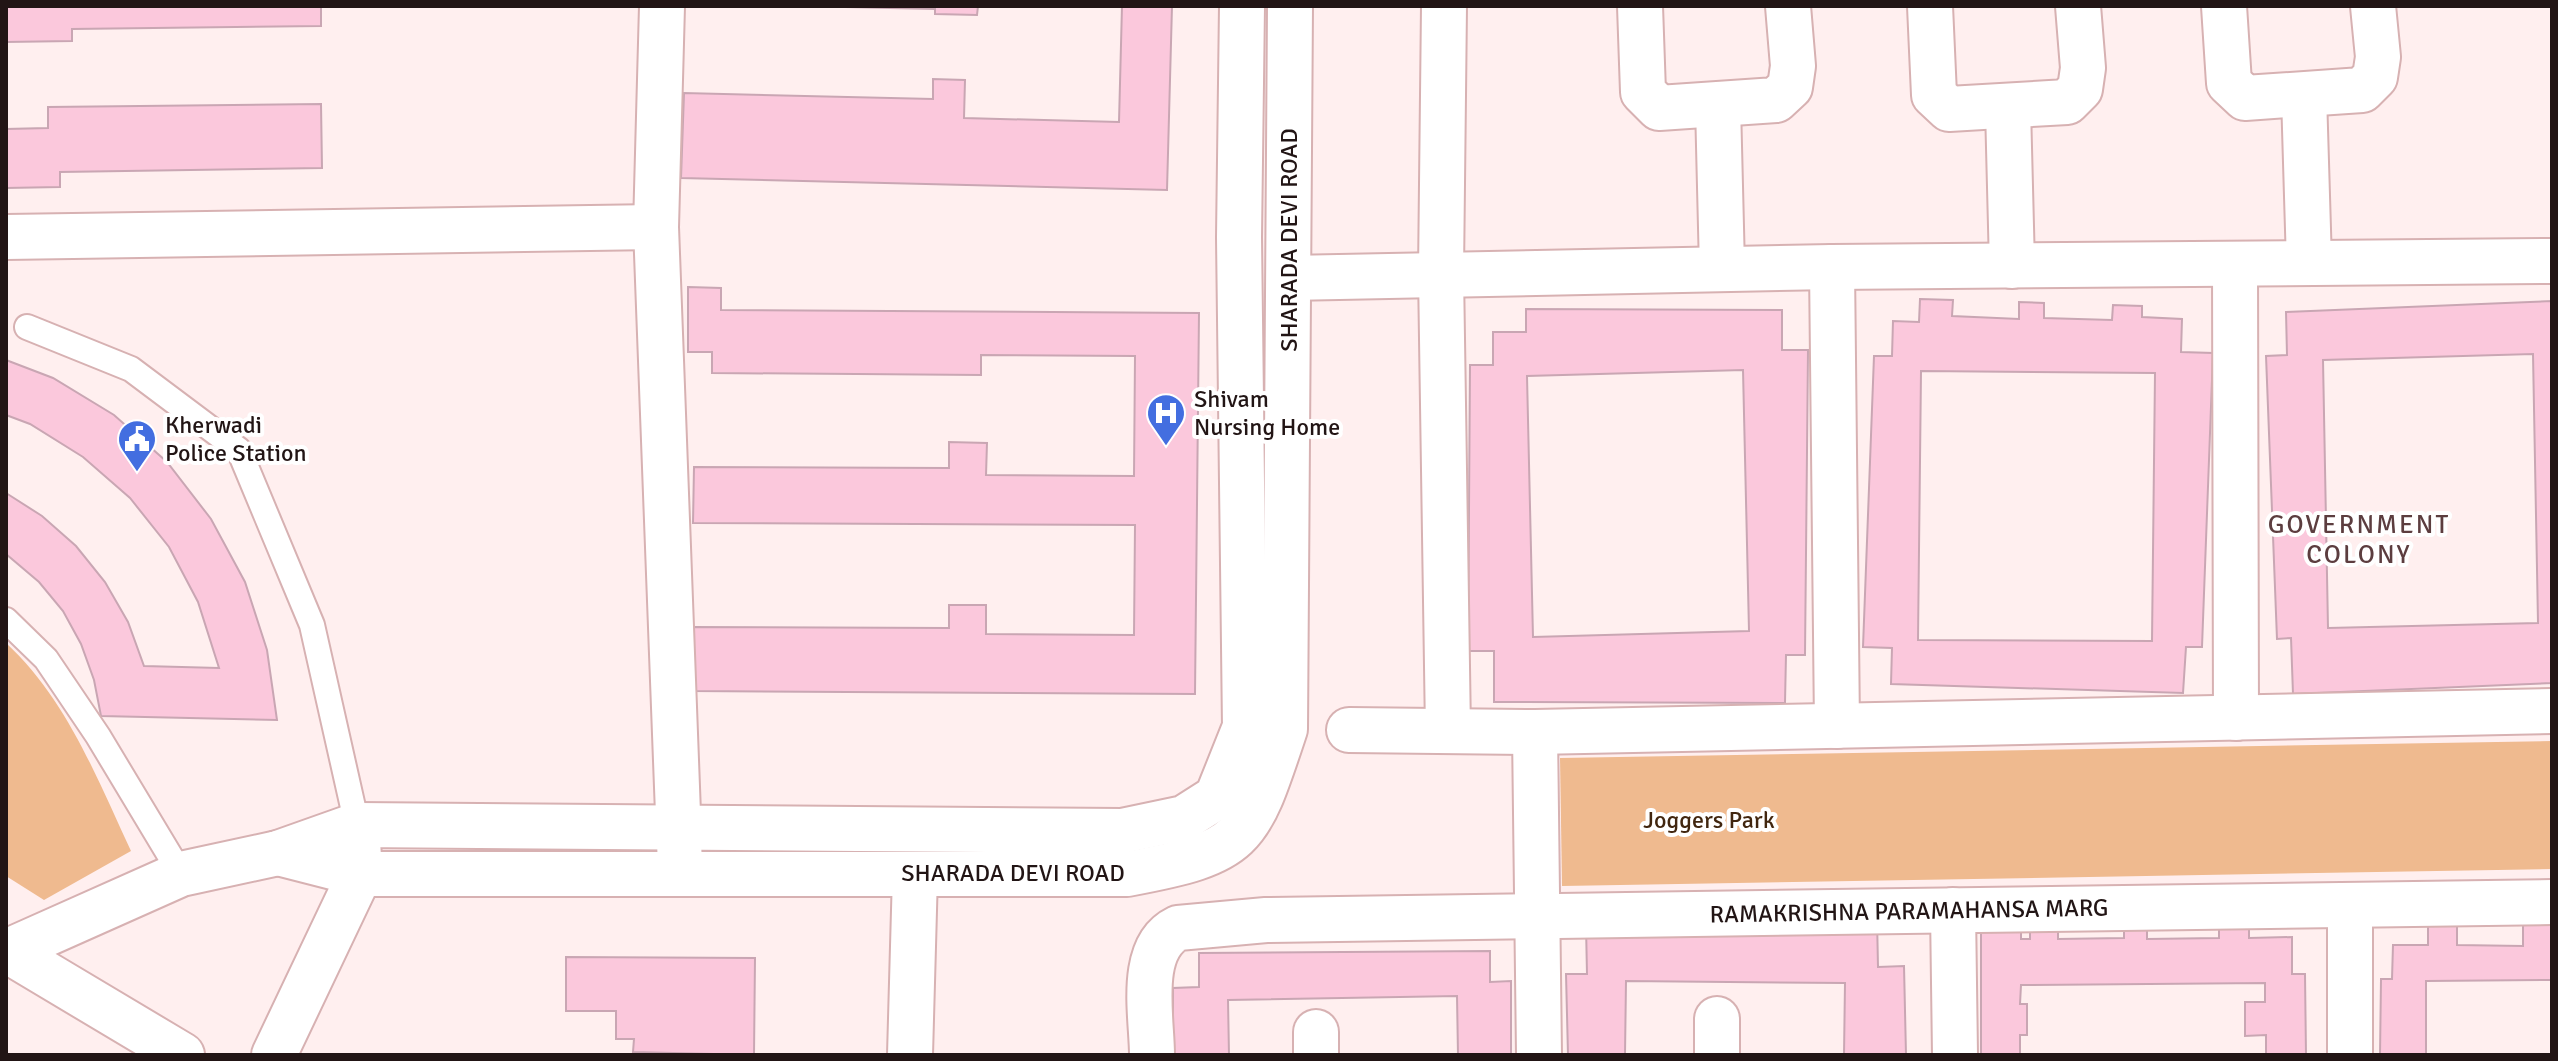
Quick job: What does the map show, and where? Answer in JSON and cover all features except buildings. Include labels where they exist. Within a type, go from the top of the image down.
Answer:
[{"type":"street","points":[[662,6],[656,227],[681,826],[680,874]]},
{"type":"street","name":"SHARADA DEVI ROAD","points":[[6,951],[181,874],[278,853],[357,825],[1122,831],[1184,818],[1217,797],[1245,727],[1239,219],[1242,6]]},
{"type":"street","name":"SHARADA DEVI ROAD","points":[[278,853],[360,874],[1127,874],[1181,864],[1227,847],[1259,810],[1285,729],[1290,6]]},
{"type":"street","points":[[1444,6],[1441,273],[1448,731]]},
{"type":"street","points":[[1640,6],[1643,92],[1659,108],[1776,100],[1790,87],[1793,66],[1788,6]]},
{"type":"street","points":[[1930,6],[1934,95],[1949,109],[2008,108],[2067,102],[2080,89],[2083,68],[2078,6]]},
{"type":"street","points":[[2224,6],[2229,83],[2245,98],[2362,90],[2375,77],[2378,57],[2373,6]]},
{"type":"street","points":[[2304,95],[2309,263]]},
{"type":"street","points":[[1718,105],[1722,268]]},
{"type":"street","points":[[2008,108],[2012,266]]},
{"type":"street","points":[[1239,219],[1290,223]]},
{"type":"street","points":[[6,237],[378,234],[656,227]]},
{"type":"street","points":[[1289,278],[1722,268],[2552,261]]},
{"type":"street","points":[[2235,264],[2236,718]]},
{"type":"street","points":[[1832,267],[1837,726]]},
{"type":"street","points":[[1349,730],[1535,732],[2552,711]]},
{"type":"street","points":[[1535,732],[1539,1055]]},
{"type":"street","points":[[274,1055],[360,874],[357,825]]},
{"type":"street","points":[[910,1055],[915,874]]},
{"type":"street","name":"RAMAKRISHNA PARAMAHANSA MARG","points":[[1152,1055],[1152,961],[1166,934],[1178,928],[1266,920],[2552,902]]},
{"type":"street","points":[[2350,907],[2350,1055]]},
{"type":"street","points":[[1953,910],[1955,1055]]},
{"type":"street","points":[[6,951],[182,1055]]},
{"type":"lane","points":[[27,327],[131,369],[239,450],[312,625],[357,825]]},
{"type":"lane","points":[[6,620],[46,659],[98,736],[181,874]]},
{"type":"green space","points":[[6,643],[46,688],[63,714],[131,851],[44,900],[6,876]]},
{"type":"green space","name":"Joggers Park","points":[[2552,741],[2552,869],[1562,886],[1560,758]]},
{"type":"place","name":"Shivam Nursing Home","points":[[1166,447]]},
{"type":"place","name":"Kherwadi Police Station","points":[[137,473]]},
{"type":"district","name":"GOVERNMENT COLONY","points":[[2359,540]]}]
